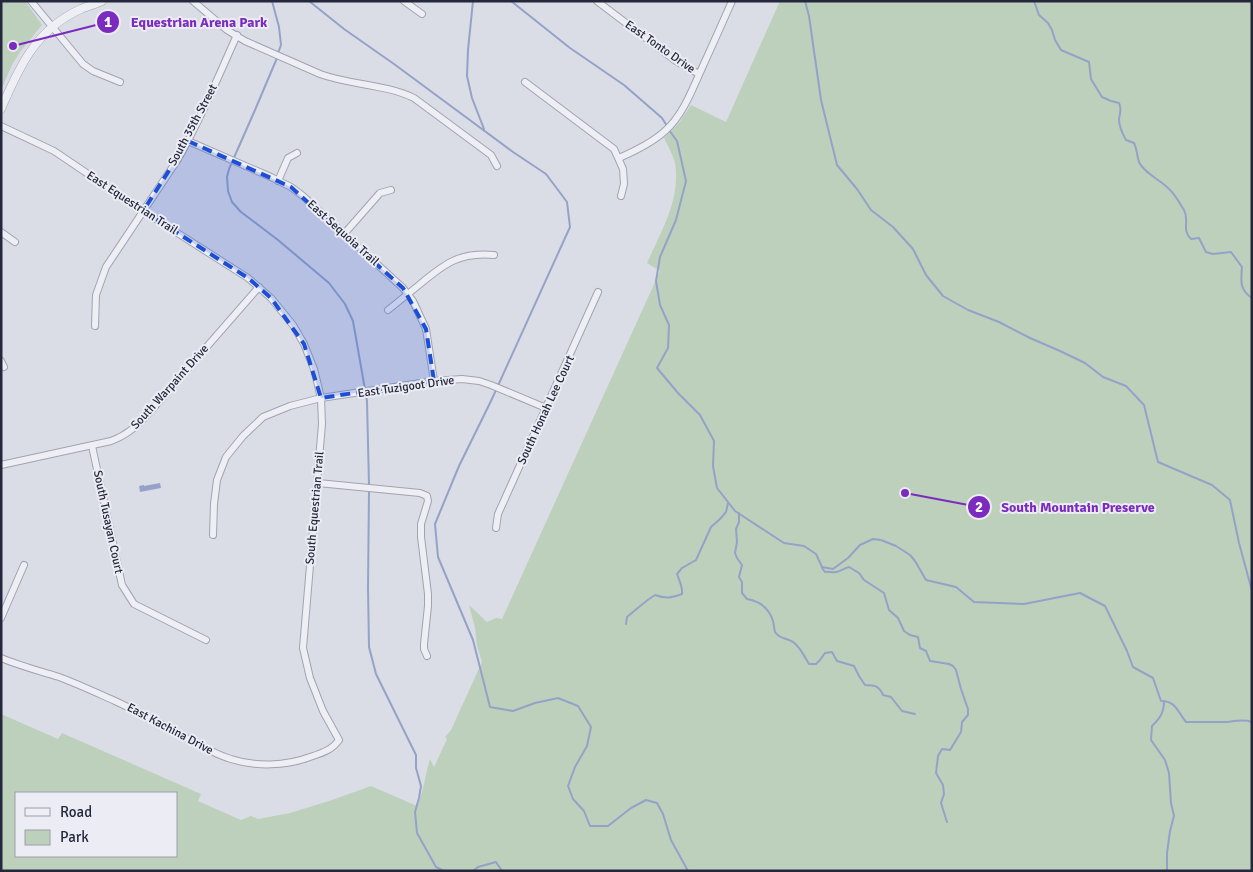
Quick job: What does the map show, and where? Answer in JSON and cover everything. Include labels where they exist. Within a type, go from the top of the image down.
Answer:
[{"type":"street","points":[[32,1],[83,64],[93,71],[120,82]]},
{"type":"street","points":[[1,109],[22,63],[38,41],[52,27],[66,17],[102,1]]},
{"type":"street","points":[[193,1],[228,30],[283,58],[330,78],[385,88],[414,98],[491,155],[497,166]]},
{"type":"street","points":[[404,1],[422,14]]},
{"type":"street","name":"East Tonto Drive","points":[[597,1],[676,61],[699,74]]},
{"type":"street","points":[[619,158],[658,138],[673,124],[684,108],[732,1]]},
{"type":"street","name":"South 35th Street","points":[[95,326],[96,295],[106,267],[178,159],[201,116],[237,35]]},
{"type":"street","points":[[525,82],[614,150],[623,169],[624,184],[621,196]]},
{"type":"street","name":"East Equestrian Trail","points":[[1,126],[54,151],[259,287]]},
{"type":"street","name":"East Sequoia Trail","points":[[188,141],[278,181],[303,196],[403,288],[413,301],[426,328],[434,381]]},
{"type":"street","points":[[278,181],[288,158],[297,153]]},
{"type":"street","points":[[344,234],[380,193],[390,190]]},
{"type":"street","points":[[1,232],[15,242]]},
{"type":"street","points":[[388,310],[439,268],[472,255],[494,255]]},
{"type":"street","name":"South Equestrian Trail","points":[[259,287],[271,298],[294,326],[314,369],[321,398],[322,424],[318,483],[303,648],[310,678],[323,711],[340,740]]},
{"type":"street","name":"South Warpaint Drive","points":[[1,465],[92,446],[123,436],[132,430],[142,421],[259,287]]},
{"type":"street","name":"South Honah Lee Court","points":[[496,528],[498,514],[598,292]]},
{"type":"street","name":"East Tuzigoot Drive","points":[[213,535],[217,480],[226,457],[243,436],[263,417],[290,406],[321,398],[434,381],[462,379],[479,381],[501,388],[546,408]]},
{"type":"street","name":"South Tusayan Court","points":[[92,446],[122,585],[134,604],[206,640]]},
{"type":"street","points":[[318,483],[420,492],[428,498],[421,524],[428,594],[424,649],[428,656]]},
{"type":"street","points":[[1,618],[24,566]]},
{"type":"street","name":"East Kachina Drive","points":[[1,658],[62,678],[140,712],[210,751],[232,760],[272,764],[303,760],[334,747],[340,740]]},
{"type":"highlighted area","points":[[188,141],[291,187],[403,288],[426,329],[434,381],[321,398],[304,344],[271,298],[248,278],[143,211]]},
{"type":"green space","points":[[1,1],[25,1],[42,25],[20,52],[1,90]]},
{"type":"green space","points":[[780,1],[1252,1],[1252,871],[1,871],[1,714],[58,739],[62,733],[201,794],[198,801],[241,820],[251,816],[258,819],[290,813],[371,786],[417,806],[430,759],[434,767],[447,739],[445,737],[451,730],[482,662],[469,605],[487,622],[496,618],[502,619],[660,271],[647,263],[664,227],[675,189],[675,163],[664,138],[679,123],[691,105],[726,122]]},
{"type":"water","points":[[160,483],[161,488],[140,492],[139,486]]},
{"type":"waterway","points":[[272,1],[279,27],[281,45],[278,53]]},
{"type":"waterway","points":[[309,1],[344,29],[546,174],[567,202],[570,227],[491,401],[459,466],[435,524],[438,557],[473,640],[490,707],[513,711],[535,703],[558,698],[578,706],[591,727],[587,746],[575,767],[568,786],[573,799],[584,811],[590,826],[608,826],[631,808],[646,800],[657,803],[663,814],[671,840],[688,871]]},
{"type":"waterway","points":[[473,1],[467,76],[472,98],[484,129]]},
{"type":"waterway","points":[[511,1],[570,48],[624,85],[662,118],[667,126]]},
{"type":"waterway","points":[[805,1],[809,16],[821,100],[837,165],[871,210],[893,227],[913,249],[926,275],[943,296],[968,310],[999,322],[1085,363],[1103,377],[1126,386],[1144,405],[1158,462],[1212,485],[1230,500],[1252,591]]},
{"type":"waterway","points":[[1034,1],[1039,15],[1048,23],[1061,50],[1089,62],[1091,79],[1102,97],[1119,103],[1121,109],[1119,122],[1123,135],[1126,140],[1134,143],[1141,166],[1177,198],[1186,214],[1188,235],[1191,239],[1199,238],[1206,252],[1213,254],[1231,252],[1242,267],[1241,281],[1243,288],[1252,298]]},
{"type":"waterway","points":[[277,58],[229,169],[227,177],[228,191],[232,202],[241,212],[329,283],[345,304],[353,321],[367,401],[369,485]]},
{"type":"waterway","points":[[669,130],[677,141],[686,181],[676,220],[660,257],[656,281],[660,305],[669,325],[668,348],[657,368],[700,415],[714,441],[713,466],[717,488],[735,511],[784,543],[804,546],[816,554],[822,567],[833,569],[848,558],[860,545],[873,539],[896,546],[910,555],[926,580],[956,587],[974,602],[1024,604],[1080,593],[1105,606],[1133,667],[1153,678],[1161,701],[1166,701],[1176,707],[1186,722],[1243,720],[1252,722]]},
{"type":"waterway","points":[[369,490],[369,647],[376,674],[416,755],[416,768],[421,786],[415,812],[417,833],[436,867],[444,871]]},
{"type":"waterway","points":[[626,624],[627,617],[655,595],[668,597],[682,594],[677,574],[682,568],[696,560],[711,527],[726,512],[728,503]]},
{"type":"waterway","points":[[739,513],[735,553],[742,565],[739,577],[742,582],[742,593],[747,599],[756,601],[766,609],[771,616],[775,632],[780,637],[795,644],[809,664],[816,664],[825,653],[832,652],[837,661],[854,666],[865,685],[876,687],[883,695],[891,697],[902,711],[915,714]]},
{"type":"waterway","points":[[822,568],[825,572],[835,572],[849,567],[859,573],[864,580],[884,593],[889,610],[898,618],[904,631],[918,637],[920,648],[926,651],[930,661],[949,664],[956,670],[968,709],[968,715],[962,722],[961,732],[950,750],[942,749],[938,756],[936,773],[943,785],[944,794],[941,803],[947,822]]},
{"type":"waterway","points":[[1164,701],[1161,715],[1152,726],[1151,740],[1165,760],[1169,773],[1174,816],[1167,853],[1167,871]]},
{"type":"waterway","points":[[473,871],[478,867],[496,862],[502,871]]},
{"type":"place","name":"Equestrian Arena Park","points":[[13,46]]},
{"type":"place","name":"South Mountain Preserve","points":[[905,493]]}]
